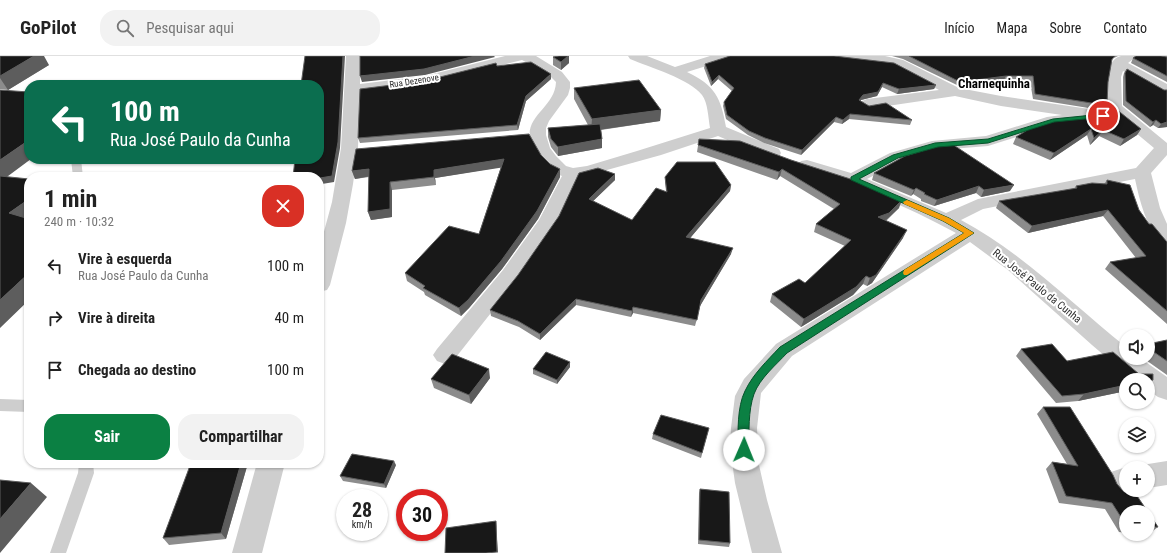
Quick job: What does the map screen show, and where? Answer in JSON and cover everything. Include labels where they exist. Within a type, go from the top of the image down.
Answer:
[{"type":"street","points":[[324,267],[357,150],[353,89],[353,56]]},
{"type":"street","name":"Rua Dezenove","points":[[353,89],[425,80],[520,56]]},
{"type":"street","points":[[526,56],[560,76],[563,84],[560,94],[530,135],[554,165],[572,173],[604,166],[649,153],[718,130],[714,107],[708,94],[698,83],[635,56]]},
{"type":"street","points":[[673,72],[724,56]]},
{"type":"street","points":[[838,56],[885,60],[898,63],[955,92],[1002,101],[1108,112],[1159,143],[1162,148],[1161,152],[1142,172],[978,205],[946,220]]},
{"type":"street","points":[[1108,112],[1114,77],[1124,59],[1167,90]]},
{"type":"street","points":[[867,104],[955,92]]},
{"type":"street","points":[[853,179],[896,157],[938,145],[988,141],[1053,120],[1108,112]]},
{"type":"street","name":"Rua José Paulo da Cunha","points":[[718,130],[757,148],[821,170],[853,179],[946,220],[970,233],[1015,265],[1100,339],[1167,390]]},
{"type":"street","points":[[1142,172],[1149,200],[1162,234],[1167,240]]},
{"type":"street","points":[[445,354],[510,275],[548,221],[572,173]]},
{"type":"street","points":[[767,553],[748,480],[744,450],[744,420],[749,393],[762,372],[784,350],[970,233]]},
{"type":"street","points":[[247,553],[271,468]]},
{"type":"street","points":[[1155,475],[1167,473]]},
{"type":"lane","points":[[0,405],[24,406]]},
{"type":"lane","points":[[58,553],[86,473],[86,468]]},
{"type":"building","points":[[0,56],[34,56],[0,76]]},
{"type":"building","points":[[305,56],[343,56],[338,142],[332,176],[324,177],[324,172],[294,172],[294,164],[324,164],[324,80],[302,80]]},
{"type":"building","points":[[360,56],[475,56],[424,69],[360,76]]},
{"type":"building","points":[[568,56],[561,62],[553,57]]},
{"type":"building","points":[[730,56],[834,56],[894,63],[936,85],[899,89],[883,83],[878,92],[863,95],[859,100],[869,106],[886,103],[912,120],[850,114],[843,120],[836,117],[802,150],[749,131],[727,115],[724,102],[734,88],[719,75],[712,82],[705,64]]},
{"type":"building","points":[[909,56],[1115,56],[1112,59],[1108,82],[1107,103],[1110,106],[1035,94],[1033,76],[1006,76],[960,82]]},
{"type":"building","points":[[1136,56],[1167,57],[1167,76],[1133,58]]},
{"type":"building","points":[[531,62],[551,74],[526,96],[517,125],[358,138],[360,89],[424,81],[496,63],[497,66]]},
{"type":"building","points":[[1127,69],[1164,90],[1167,90],[1167,122],[1161,124],[1156,120],[1153,122],[1126,101],[1125,73]]},
{"type":"building","points":[[639,80],[661,110],[592,119],[574,88]]},
{"type":"building","points":[[0,90],[24,92],[24,143],[0,160]]},
{"type":"building","points":[[1116,109],[1141,129],[1124,139],[1103,130],[1094,138],[1091,129],[1054,153],[1016,137],[1029,129],[1059,120],[1086,116],[1089,113],[1108,116],[1114,113]]},
{"type":"building","points":[[600,124],[602,139],[558,147],[551,139],[548,128]]},
{"type":"building","points":[[529,134],[541,155],[550,164],[560,169],[537,211],[501,261],[468,300],[459,308],[423,288],[425,286],[405,273],[449,226],[479,234],[504,159],[434,170],[434,177],[390,182],[390,209],[368,212],[369,169],[352,171],[356,149]]},
{"type":"building","points":[[699,139],[740,141],[791,160],[866,184],[902,200],[889,213],[878,217],[907,230],[876,275],[870,278],[866,276],[856,287],[804,319],[772,294],[799,279],[805,283],[851,240],[816,224],[840,204],[782,169],[779,172],[698,145]]},
{"type":"building","points":[[952,144],[1014,185],[984,190],[979,186],[937,200],[924,194],[925,193],[916,188],[914,190],[874,173],[905,156],[942,145]]},
{"type":"building","points":[[677,162],[715,162],[731,185],[686,237],[733,248],[701,300],[697,320],[633,307],[632,311],[576,299],[540,334],[518,321],[490,310],[518,275],[559,216],[579,173],[598,168],[615,174],[589,199],[632,220],[656,188],[667,192],[665,177]]},
{"type":"building","points":[[0,176],[24,178],[24,202],[9,213],[24,218],[24,278],[0,300]]},
{"type":"building","points":[[1107,180],[1130,185],[1139,210],[1149,224],[1152,224],[1167,242],[1167,311],[1110,262],[1146,256],[1108,210],[1032,226],[999,201],[1077,188],[1076,186],[1092,183],[1107,184]]},
{"type":"building","points":[[1167,340],[1167,361],[1155,353],[1155,343]]},
{"type":"building","points":[[1052,344],[1067,361],[1113,352],[1119,357],[1119,365],[1128,365],[1138,373],[1119,373],[1119,386],[1084,394],[1062,396],[1021,349]]},
{"type":"building","points":[[546,352],[570,362],[557,380],[533,369]]},
{"type":"building","points":[[452,354],[489,369],[469,395],[431,379]]},
{"type":"building","points":[[1043,407],[1070,407],[1113,475],[1119,486],[1119,497],[1138,497],[1143,505],[1119,505],[1119,514],[1112,503],[1066,496],[1052,462],[1078,466]]},
{"type":"building","points":[[661,415],[709,428],[702,453],[653,434]]},
{"type":"building","points":[[352,454],[394,461],[384,484],[340,476]]},
{"type":"building","points":[[189,468],[240,468],[221,533],[163,538]]},
{"type":"building","points":[[0,480],[31,483],[0,519]]},
{"type":"building","points":[[700,489],[729,492],[730,543],[699,540]]},
{"type":"building","points":[[496,521],[497,552],[445,553],[445,541],[448,541],[448,528]]},
{"type":"slow traffic","points":[[907,202],[970,233],[907,273]]},
{"type":"district","name":"Charnequinha","points":[[994,83]]},
{"type":"route","points":[[744,450],[744,420],[749,393],[762,372],[784,350],[970,233],[946,220],[853,179],[875,166],[896,157],[938,145],[988,141],[1026,130],[1053,120],[1103,116]]}]
